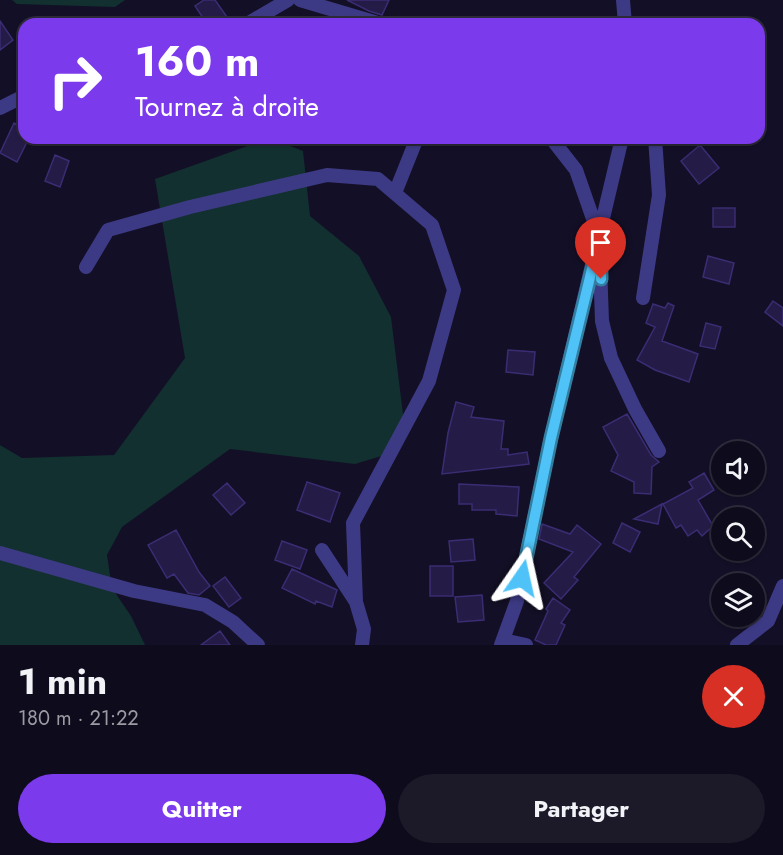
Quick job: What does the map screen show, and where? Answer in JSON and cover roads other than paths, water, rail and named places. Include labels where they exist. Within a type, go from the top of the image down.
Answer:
[{"type":"street","points":[[257,18],[288,0]]},
{"type":"street","points":[[300,0],[362,18]]},
{"type":"street","points":[[623,0],[624,18]]},
{"type":"street","points":[[344,12],[348,18]]},
{"type":"street","points":[[0,108],[18,99]]},
{"type":"street","points":[[395,193],[415,144]]},
{"type":"street","points":[[556,144],[576,170],[600,236],[602,321],[611,358],[635,409],[659,451]]},
{"type":"street","points":[[526,645],[502,643],[518,601],[551,438],[621,144]]},
{"type":"street","points":[[643,298],[659,195],[655,144]]},
{"type":"street","points":[[86,267],[108,230],[190,207],[327,175],[378,179],[432,225],[454,290],[429,381],[352,523],[356,602],[364,629],[362,645]]},
{"type":"street","points":[[322,550],[356,602]]},
{"type":"street","points":[[0,553],[134,591],[205,605],[233,622],[258,645]]},
{"type":"street","points":[[737,645],[768,621],[783,585]]}]
